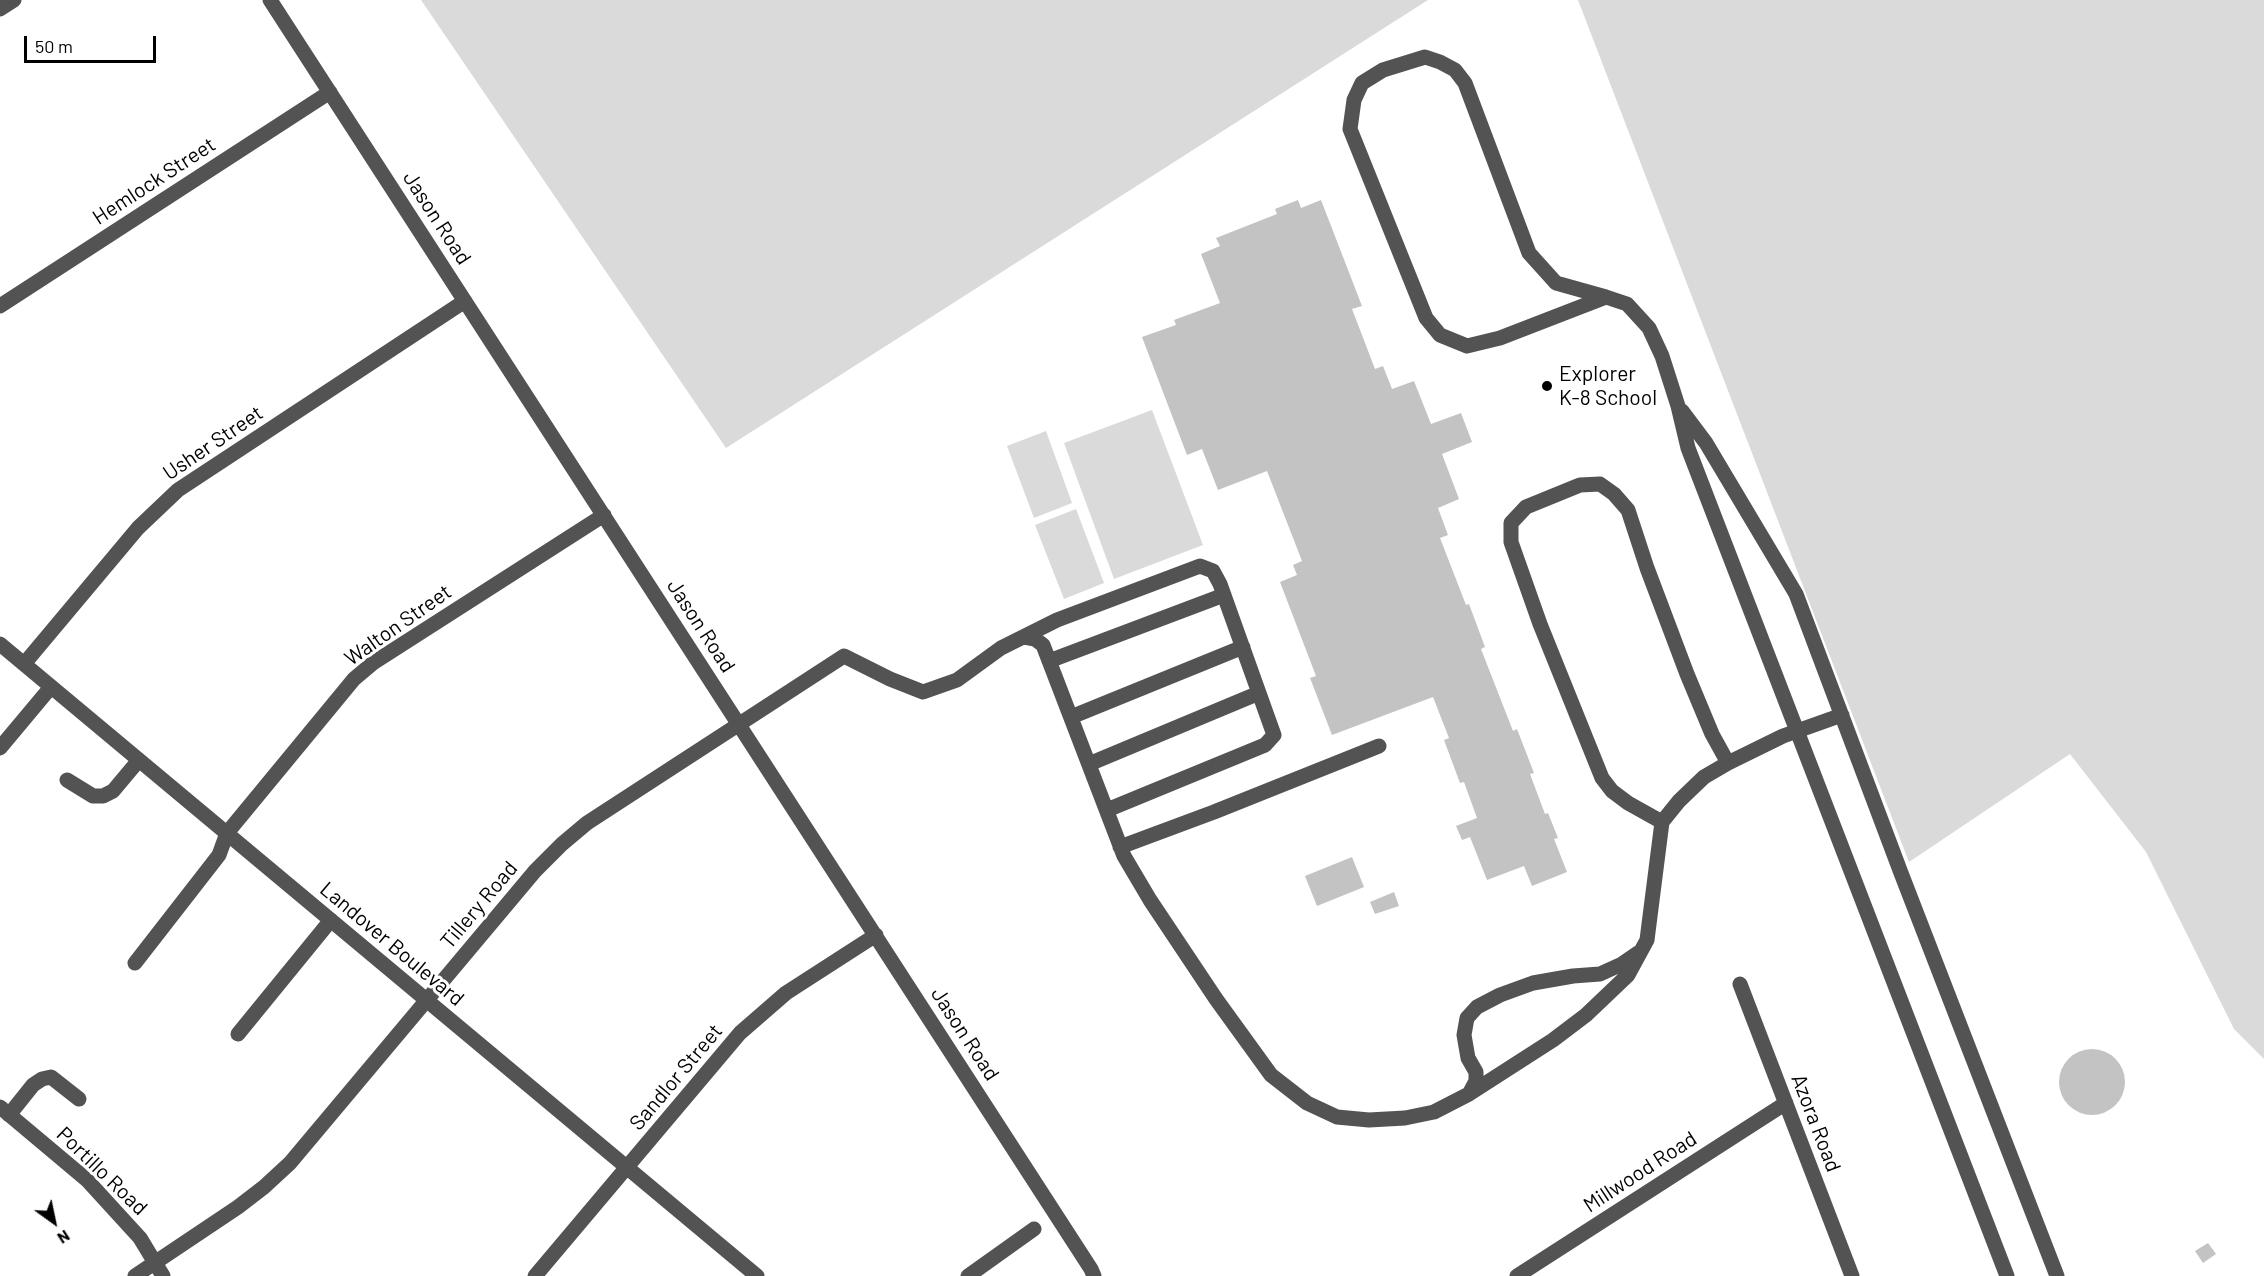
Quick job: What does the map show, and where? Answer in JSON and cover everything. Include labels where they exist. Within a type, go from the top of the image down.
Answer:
[{"type":"street","points":[[0,9],[14,0]]},
{"type":"street","name":"Jason Road","points":[[270,0],[1094,1276]]},
{"type":"street","points":[[1606,297],[1500,338],[1467,346],[1440,335],[1426,318],[1350,129],[1354,100],[1362,83],[1383,70],[1425,57],[1455,70],[1465,83],[1529,253],[1556,284],[1606,297],[1627,304],[1649,328],[1662,356],[1688,448],[2007,1276]]},
{"type":"street","name":"Hemlock Street","points":[[0,306],[330,92]]},
{"type":"street","name":"Usher Street","points":[[24,664],[138,528],[178,490],[465,301]]},
{"type":"street","points":[[1678,406],[1706,443],[1791,585],[2057,1276]]},
{"type":"street","points":[[1662,822],[1620,797],[1602,778],[1540,624],[1511,542],[1511,523],[1526,507],[1580,485],[1600,484],[1614,494],[1628,510],[1687,674],[1712,734],[1728,763]]},
{"type":"street","name":"Walton Street","points":[[135,963],[219,855],[227,833],[354,680],[373,663],[603,515]]},
{"type":"street","points":[[1024,637],[1056,620],[1200,566],[1213,571],[1224,595],[1274,735],[1265,745],[1107,810]]},
{"type":"street","points":[[1049,661],[1224,595]]},
{"type":"street","points":[[1024,637],[1035,639],[1043,645],[1120,847],[1150,900],[1271,1075],[1306,1102],[1337,1117],[1368,1120],[1405,1118],[1434,1112],[1469,1094],[1553,1040],[1586,1015],[1628,975],[1647,940],[1662,822],[1678,801],[1704,777],[1728,763],[1798,731],[1842,715]]},
{"type":"street","name":"Tillery Road","points":[[135,1276],[238,1207],[290,1163],[535,872],[562,844],[587,824],[844,656],[890,679],[923,692],[957,680],[1001,648],[1024,637]]},
{"type":"street","name":"Landover Boulevard","points":[[0,644],[757,1276]]},
{"type":"street","points":[[1071,717],[1243,647]]},
{"type":"street","points":[[0,748],[51,687]]},
{"type":"street","points":[[1089,764],[1259,693]]},
{"type":"street","points":[[1120,847],[1379,746]]},
{"type":"street","points":[[66,780],[93,796],[103,796],[113,791],[139,760]]},
{"type":"street","points":[[238,1034],[331,920]]},
{"type":"street","name":"Sandlor Street","points":[[536,1276],[626,1167],[760,1013],[786,993],[876,936]]},
{"type":"street","points":[[1469,1094],[1476,1082],[1476,1072],[1468,1058],[1464,1035],[1467,1018],[1477,1007],[1500,995],[1533,983],[1600,974],[1641,952]]},
{"type":"street","name":"Azora Road","points":[[1740,984],[1852,1276]]},
{"type":"street","points":[[4,1111],[33,1085],[42,1079],[51,1077],[79,1099]]},
{"type":"street","name":"Millwood Road","points":[[1517,1276],[1786,1103]]},
{"type":"street","name":"Portillo Road","points":[[4,1111],[87,1179],[130,1226],[163,1276]]},
{"type":"street","points":[[968,1276],[1034,1229]]},
{"type":"shaded area","points":[[421,0],[1428,0],[726,448]]},
{"type":"shaded area","points":[[1578,0],[2264,0],[2264,1059],[2234,1029],[2146,852],[2070,754],[1909,862]]},
{"type":"shaded area","points":[[1152,410],[1203,545],[1114,579],[1064,443]]},
{"type":"shaded area","points":[[1046,431],[1072,503],[1034,518],[1007,446]]},
{"type":"shaded area","points":[[1076,509],[1104,583],[1064,599],[1035,525]]},
{"type":"building","points":[[1298,200],[1301,208],[1321,200],[1362,306],[1352,309],[1375,369],[1383,366],[1392,389],[1414,381],[1431,424],[1461,413],[1472,442],[1442,454],[1459,499],[1438,508],[1448,535],[1440,538],[1466,605],[1469,604],[1485,647],[1481,649],[1513,731],[1517,729],[1534,773],[1530,774],[1545,814],[1548,813],[1558,838],[1554,839],[1567,872],[1532,886],[1524,866],[1487,880],[1470,837],[1462,840],[1456,826],[1477,818],[1464,782],[1460,783],[1444,740],[1449,738],[1433,697],[1332,735],[1310,678],[1316,676],[1280,582],[1297,575],[1293,565],[1302,561],[1267,471],[1218,490],[1202,449],[1187,455],[1142,337],[1176,325],[1174,320],[1220,303],[1201,254],[1220,246],[1216,238],[1277,214],[1275,209]]},
{"type":"building","points":[[1352,857],[1364,887],[1317,906],[1305,876]]},
{"type":"building","points":[[1394,892],[1399,906],[1375,914],[1370,902]]},
{"type":"building","points":[[2092,1049],[2105,1052],[2115,1059],[2122,1069],[2125,1082],[2122,1095],[2115,1105],[2105,1112],[2092,1115],[2079,1112],[2069,1105],[2062,1095],[2059,1082],[2062,1069],[2069,1059],[2079,1052]]},
{"type":"building","points":[[2208,1243],[2216,1254],[2203,1263],[2195,1251]]},
{"type":"place","name":"Explorer K-8 School","points":[[1547,386]]}]
